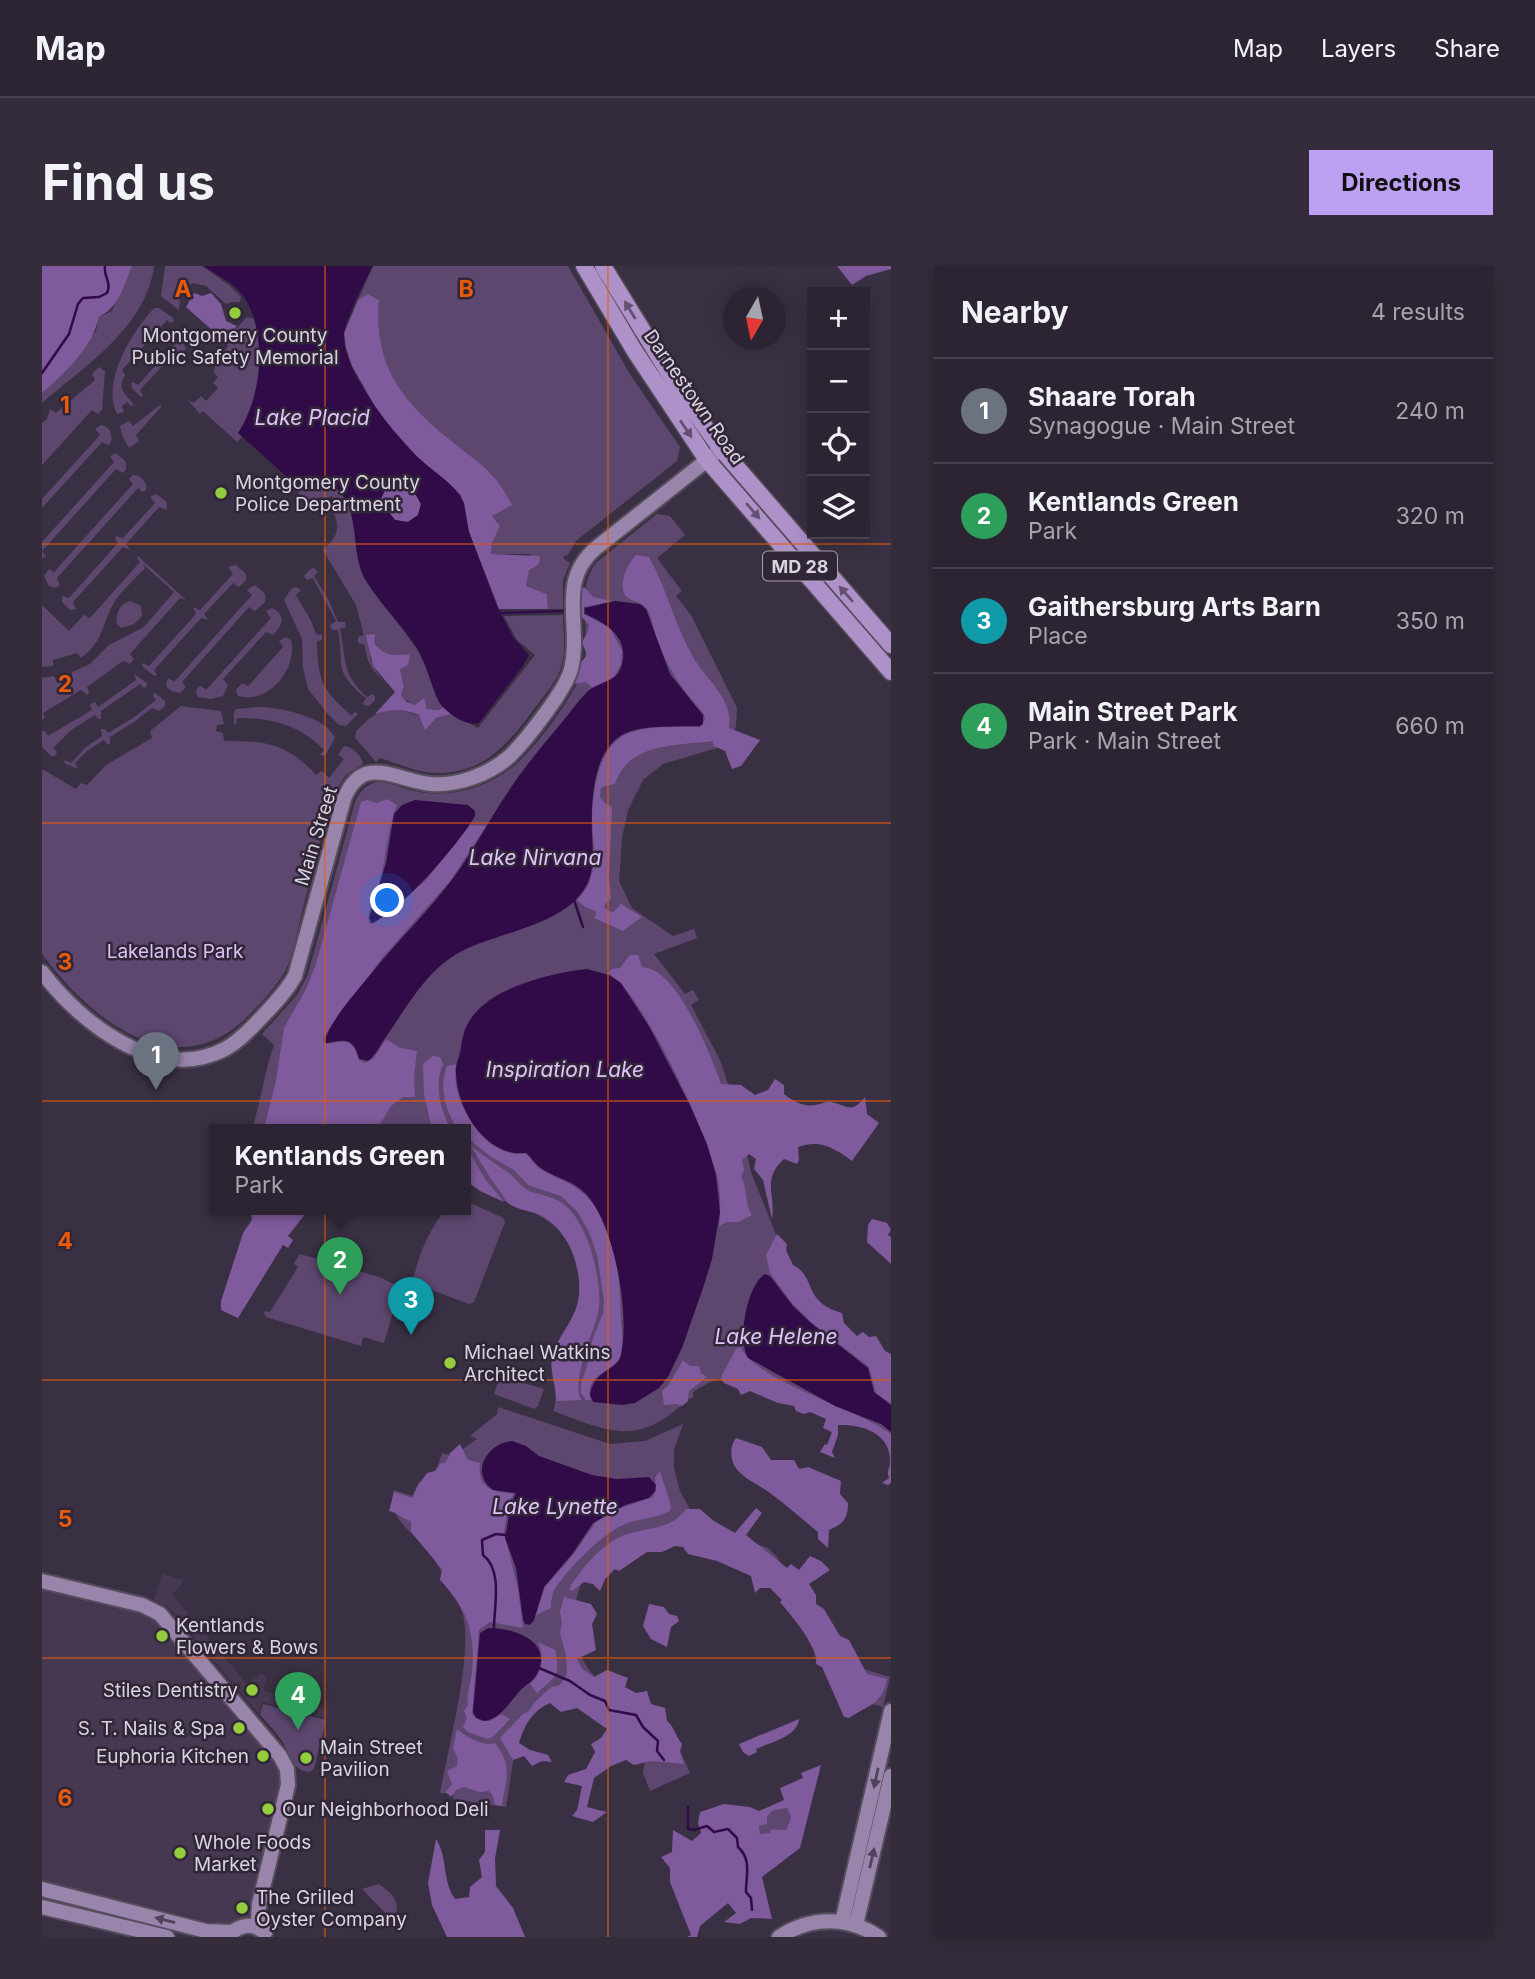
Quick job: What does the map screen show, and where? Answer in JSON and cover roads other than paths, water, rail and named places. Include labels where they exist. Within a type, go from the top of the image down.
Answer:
[{"type":"main road","name":"Darnestown Road","points":[[584,266],[634,350],[707,460],[891,672]]},
{"type":"main road","name":"Darnestown Road","points":[[603,266],[683,396],[721,449],[891,645]]},
{"type":"street","name":"Main Street","points":[[42,972],[67,1002],[87,1019],[116,1038],[147,1053],[161,1058],[186,1060],[210,1055],[233,1044],[279,999],[295,976],[344,799],[350,787],[361,777],[373,772],[428,784],[454,782],[488,770],[509,756],[569,677],[574,650],[574,581],[580,564],[596,548],[721,449]]},
{"type":"street","points":[[42,1581],[142,1605],[160,1614],[280,1756],[287,1769],[288,1785],[258,1904],[258,1920],[267,1936]]},
{"type":"street","points":[[849,1923],[891,1712]]},
{"type":"street","points":[[849,1923],[891,1776]]},
{"type":"street","points":[[42,1889],[206,1931],[233,1932],[253,1926],[267,1936]]},
{"type":"street","points":[[233,1932],[251,1917],[258,1904]]},
{"type":"street","points":[[42,1907],[167,1937]]},
{"type":"street","points":[[779,1937],[804,1924],[822,1921],[849,1923],[879,1937]]},
{"type":"water","name":"Lake Placid","points":[[204,266],[373,266],[345,330],[346,350],[352,367],[372,402],[397,435],[460,495],[469,532],[497,606],[513,637],[529,655],[479,723],[464,722],[442,706],[419,652],[365,579],[359,565],[352,517],[348,503],[340,491],[327,482],[307,478],[296,485],[238,433],[253,401],[257,382],[259,343],[256,324],[250,307],[240,292]],"holes":[[[401,488],[416,495],[421,504],[418,515],[408,522],[395,520],[380,501],[385,490]]]},
{"type":"water","name":"Lake Nirvana","points":[[615,601],[640,604],[646,609],[670,674],[703,715],[703,724],[631,731],[608,748],[596,775],[592,806],[591,871],[583,891],[572,903],[541,922],[470,947],[444,963],[416,993],[368,1061],[359,1059],[354,1046],[347,1041],[326,1043],[330,1028],[343,1008],[454,877],[534,756],[587,692],[612,678],[620,670],[623,654],[619,639],[608,627],[585,614],[585,608]]},
{"type":"water","points":[[415,800],[468,805],[475,811],[475,816],[428,876],[398,905],[372,923],[369,918],[386,863],[394,814],[402,805]]},
{"type":"water","name":"Inspiration Lake","points":[[587,969],[609,975],[621,983],[650,1028],[707,1144],[716,1175],[720,1212],[712,1259],[704,1285],[682,1348],[668,1377],[659,1388],[635,1403],[622,1405],[593,1402],[590,1395],[596,1380],[619,1360],[623,1338],[622,1295],[618,1272],[597,1209],[581,1190],[541,1168],[526,1153],[510,1152],[488,1141],[471,1122],[465,1110],[456,1073],[466,1027],[474,1014],[488,1001],[529,982]]},
{"type":"water","name":"Lake Helene","points":[[765,1274],[770,1276],[793,1306],[811,1323],[868,1368],[874,1392],[891,1405],[891,1432],[881,1424],[835,1406],[748,1358],[743,1338],[746,1313],[753,1289]]},
{"type":"water","name":"Lake Lynette","points":[[512,1441],[526,1446],[539,1456],[592,1475],[617,1479],[649,1477],[656,1485],[649,1498],[625,1505],[593,1523],[573,1553],[544,1587],[530,1625],[525,1624],[523,1619],[516,1568],[505,1538],[511,1504],[516,1493],[493,1490],[486,1483],[482,1468],[488,1453],[503,1443]]},
{"type":"water","points":[[488,1628],[509,1631],[529,1639],[540,1653],[541,1663],[537,1674],[507,1706],[499,1714],[485,1721],[476,1718],[473,1712],[480,1633]]},
{"type":"waterway","points":[[42,373],[69,334],[78,304],[83,298],[99,297],[107,293],[109,286],[105,266]]},
{"type":"waterway","points":[[500,613],[563,611]]},
{"type":"waterway","points":[[574,900],[583,927]]},
{"type":"waterway","points":[[494,1628],[495,1579],[493,1570],[483,1555],[482,1540],[496,1534],[505,1535]]},
{"type":"waterway","points":[[539,1668],[570,1681],[590,1695],[605,1701],[609,1710],[636,1715],[643,1727],[658,1741],[657,1751],[664,1760]]},
{"type":"waterway","points":[[688,1807],[688,1829],[707,1826],[714,1832],[728,1829],[737,1838],[738,1847],[747,1862],[746,1892],[751,1898],[752,1910]]},
{"type":"place","name":"Montgomery County Public Safety Memorial","points":[[235,313]]},
{"type":"place","name":"Montgomery County Police Department","points":[[221,493]]},
{"type":"place","name":"Shaare Torah","points":[[156,1090]]},
{"type":"place","name":"Kentlands Green","points":[[340,1295]]},
{"type":"place","name":"Gaithersburg Arts Barn","points":[[411,1335]]},
{"type":"place","name":"Michael Watkins Architect","points":[[450,1363]]},
{"type":"place","name":"Kentlands Flowers & Bows","points":[[162,1636]]},
{"type":"place","name":"Stiles Dentistry","points":[[252,1690]]},
{"type":"place","name":"S. T. Nails & Spa","points":[[239,1728]]},
{"type":"place","name":"Main Street Park","points":[[298,1730]]},
{"type":"place","name":"Euphoria Kitchen","points":[[263,1756]]},
{"type":"place","name":"Main Street Pavilion","points":[[306,1758]]},
{"type":"place","name":"Our Neighborhood Deli","points":[[268,1809]]},
{"type":"place","name":"Whole Foods Market","points":[[180,1853]]},
{"type":"place","name":"The Grilled Oyster Company","points":[[242,1908]]},
{"type":"park label","name":"Lakelands Park","points":[[175,951]]}]
